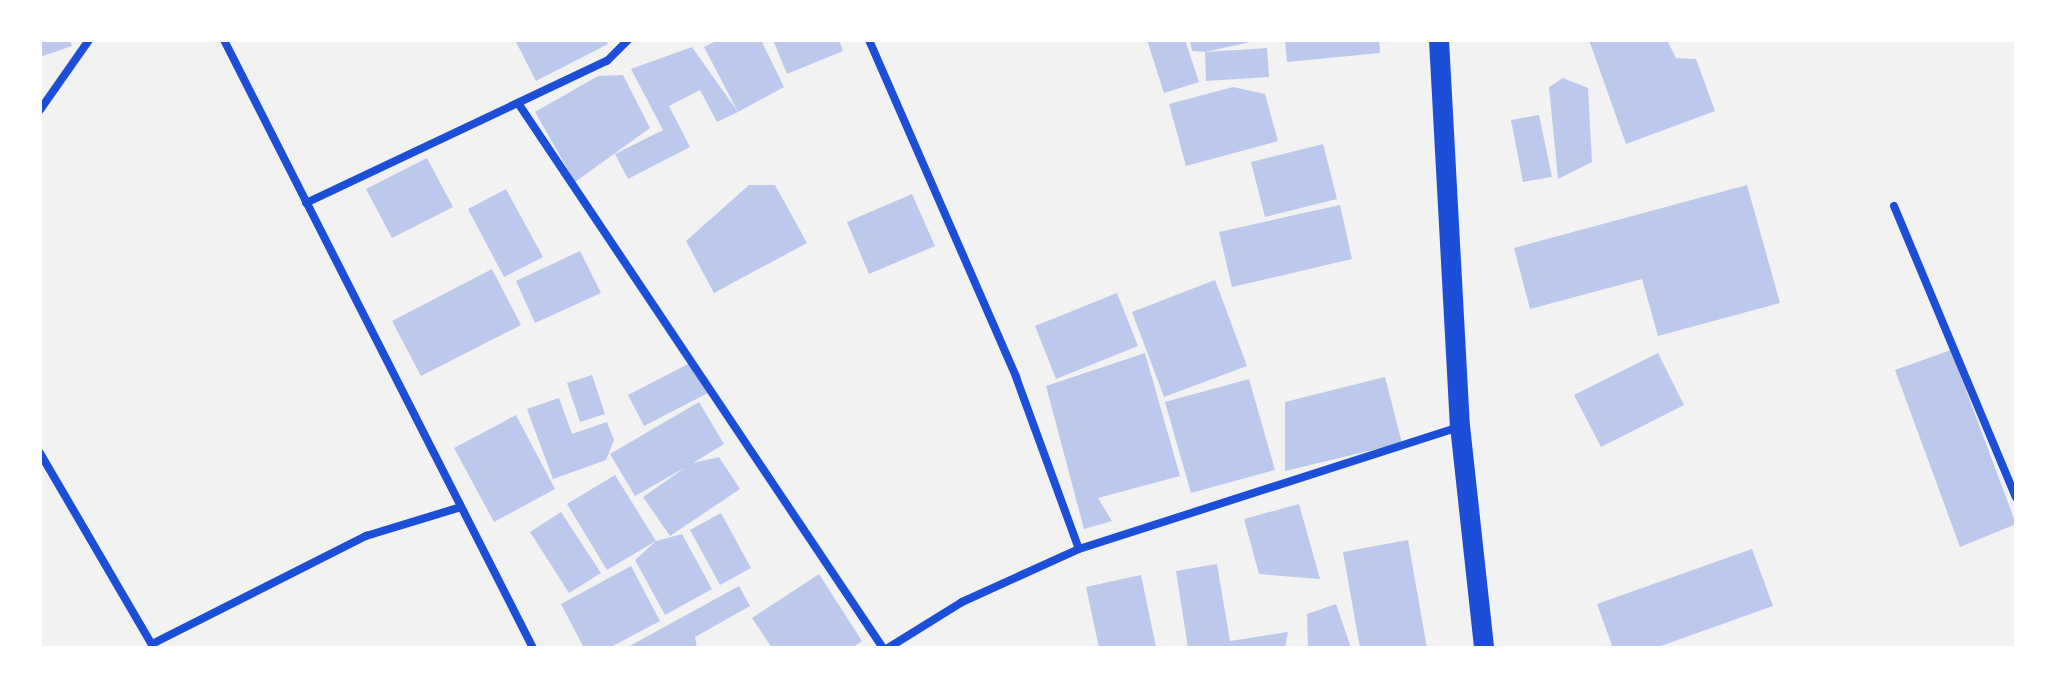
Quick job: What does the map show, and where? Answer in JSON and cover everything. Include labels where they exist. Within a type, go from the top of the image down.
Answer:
[{"type":"main road","points":[[1439,40],[1460,426],[1484,648]]},
{"type":"street","points":[[40,110],[89,40]]},
{"type":"street","points":[[224,40],[533,648]]},
{"type":"street","points":[[306,203],[607,61],[628,40]]},
{"type":"street","points":[[869,40],[1016,377],[1079,549]]},
{"type":"street","points":[[518,103],[886,648],[962,602],[1079,549],[1460,426]]},
{"type":"street","points":[[1894,206],[2016,497]]},
{"type":"street","points":[[40,453],[153,646],[366,536],[461,507]]},
{"type":"building","points":[[40,40],[70,40],[72,46],[40,57]]},
{"type":"building","points":[[515,40],[606,40],[608,44],[536,81]]},
{"type":"building","points":[[718,40],[761,40],[784,87],[738,112],[704,47]]},
{"type":"building","points":[[773,40],[839,40],[843,51],[787,74]]},
{"type":"building","points":[[1147,40],[1185,40],[1199,82],[1164,93]]},
{"type":"building","points":[[1190,40],[1255,41],[1205,52],[1192,51]]},
{"type":"building","points":[[1285,40],[1379,40],[1380,53],[1287,62]]},
{"type":"building","points":[[1589,40],[1667,40],[1676,58],[1696,59],[1715,111],[1626,144]]},
{"type":"building","points":[[692,47],[738,112],[717,122],[700,90],[669,106],[690,147],[628,179],[615,154],[663,130],[631,69]]},
{"type":"building","points":[[1267,48],[1269,77],[1206,81],[1205,52]]},
{"type":"building","points":[[623,75],[650,128],[575,182],[535,112],[598,76]]},
{"type":"building","points":[[1563,78],[1588,88],[1592,162],[1558,179],[1549,87]]},
{"type":"building","points":[[1233,87],[1265,94],[1278,141],[1186,166],[1169,104]]},
{"type":"building","points":[[1539,115],[1552,177],[1523,182],[1511,120]]},
{"type":"building","points":[[1323,144],[1337,199],[1265,217],[1251,162]]},
{"type":"building","points":[[427,158],[453,207],[392,238],[366,189]]},
{"type":"building","points":[[749,185],[775,185],[807,243],[714,293],[686,241]]},
{"type":"building","points":[[1747,185],[1780,303],[1658,336],[1642,279],[1530,309],[1514,248]]},
{"type":"building","points":[[506,189],[543,257],[504,277],[468,209]]},
{"type":"building","points":[[912,194],[935,246],[869,274],[847,222]]},
{"type":"building","points":[[1340,205],[1352,259],[1232,287],[1219,232]]},
{"type":"building","points":[[580,251],[601,293],[535,323],[516,281]]},
{"type":"building","points":[[492,269],[521,325],[421,376],[392,321]]},
{"type":"building","points":[[1215,280],[1247,366],[1164,397],[1132,312]]},
{"type":"building","points":[[1117,293],[1138,346],[1056,379],[1035,326]]},
{"type":"building","points":[[1951,350],[2016,524],[1960,547],[1895,370]]},
{"type":"building","points":[[1145,353],[1180,476],[1098,498],[1112,521],[1084,529],[1046,386]]},
{"type":"building","points":[[1658,353],[1684,405],[1601,447],[1574,395]]},
{"type":"building","points":[[692,362],[708,393],[644,426],[628,395]]},
{"type":"building","points":[[592,375],[605,414],[580,422],[567,383]]},
{"type":"building","points":[[1385,377],[1402,443],[1285,471],[1285,402]]},
{"type":"building","points":[[1249,379],[1275,470],[1191,493],[1165,402]]},
{"type":"building","points":[[559,398],[572,434],[607,422],[614,440],[606,460],[553,479],[527,409]]},
{"type":"building","points":[[699,402],[724,444],[693,463],[719,457],[740,489],[670,536],[643,497],[686,467],[635,496],[610,454]]},
{"type":"building","points":[[516,415],[555,489],[494,522],[454,448]]},
{"type":"building","points":[[615,475],[656,541],[607,570],[567,504]]},
{"type":"building","points":[[1299,504],[1320,579],[1259,574],[1244,519]]},
{"type":"building","points":[[561,512],[601,573],[569,593],[530,532]]},
{"type":"building","points":[[721,513],[751,568],[720,585],[690,530]]},
{"type":"building","points":[[682,534],[712,589],[665,615],[635,560],[656,541]]},
{"type":"building","points":[[1408,540],[1427,648],[1360,648],[1343,552]]},
{"type":"building","points":[[1752,549],[1773,606],[1655,648],[1613,648],[1597,604]]},
{"type":"building","points":[[1217,564],[1230,641],[1288,632],[1285,648],[1188,648],[1176,571]]},
{"type":"building","points":[[631,566],[660,621],[609,648],[584,648],[561,604]]},
{"type":"building","points":[[819,574],[862,641],[852,648],[772,648],[752,618]]},
{"type":"building","points":[[1141,575],[1156,647],[1099,648],[1086,587]]},
{"type":"building","points":[[739,586],[750,606],[695,637],[697,648],[626,648]]},
{"type":"building","points":[[1336,604],[1351,648],[1308,648],[1307,614]]}]
